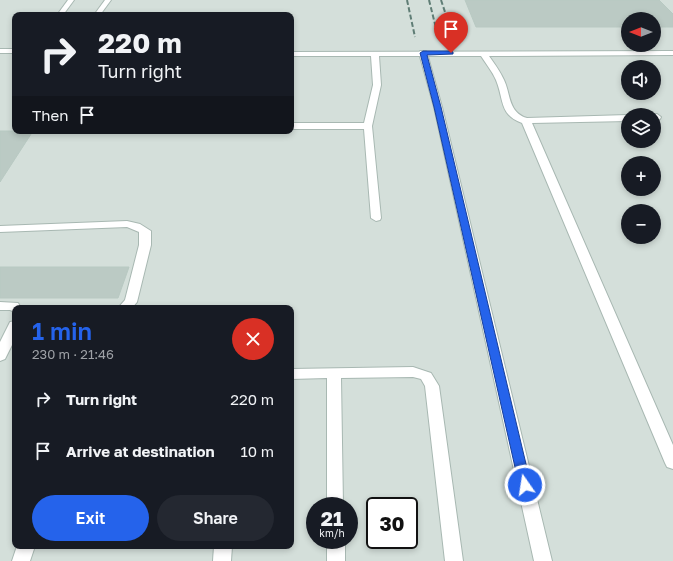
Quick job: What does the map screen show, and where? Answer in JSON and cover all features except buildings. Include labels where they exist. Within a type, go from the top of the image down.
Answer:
[{"type":"street","points":[[62,12],[71,0]]},
{"type":"street","points":[[99,12],[108,0]]},
{"type":"street","points":[[0,51],[12,51]]},
{"type":"street","points":[[423,53],[438,107],[543,561]]},
{"type":"street","points":[[483,53],[501,83],[511,115],[516,118],[526,121],[621,118]]},
{"type":"street","points":[[294,54],[673,54]]},
{"type":"street","points":[[375,54],[377,85],[368,126],[376,218]]},
{"type":"street","points":[[526,121],[673,464]]},
{"type":"street","points":[[294,126],[368,126]]},
{"type":"street","points":[[0,229],[127,224],[136,226],[145,231],[145,245],[131,302],[128,305]]},
{"type":"street","points":[[0,306],[12,306]]},
{"type":"street","points":[[0,356],[12,331]]},
{"type":"street","points":[[294,374],[414,372],[426,376],[432,386],[454,561]]},
{"type":"street","points":[[334,373],[335,497]]},
{"type":"street","points":[[21,561],[25,549]]},
{"type":"street","points":[[222,561],[223,549]]},
{"type":"street","points":[[336,549],[336,561]]},
{"type":"shaded area","points":[[0,0],[673,0],[673,561],[0,561]]},
{"type":"railway","points":[[407,0],[415,37]]},
{"type":"railway","points":[[429,0],[438,36]]},
{"type":"railway","points":[[441,0],[453,36]]},
{"type":"route","points":[[451,53],[423,53],[438,107],[525,485]]}]
